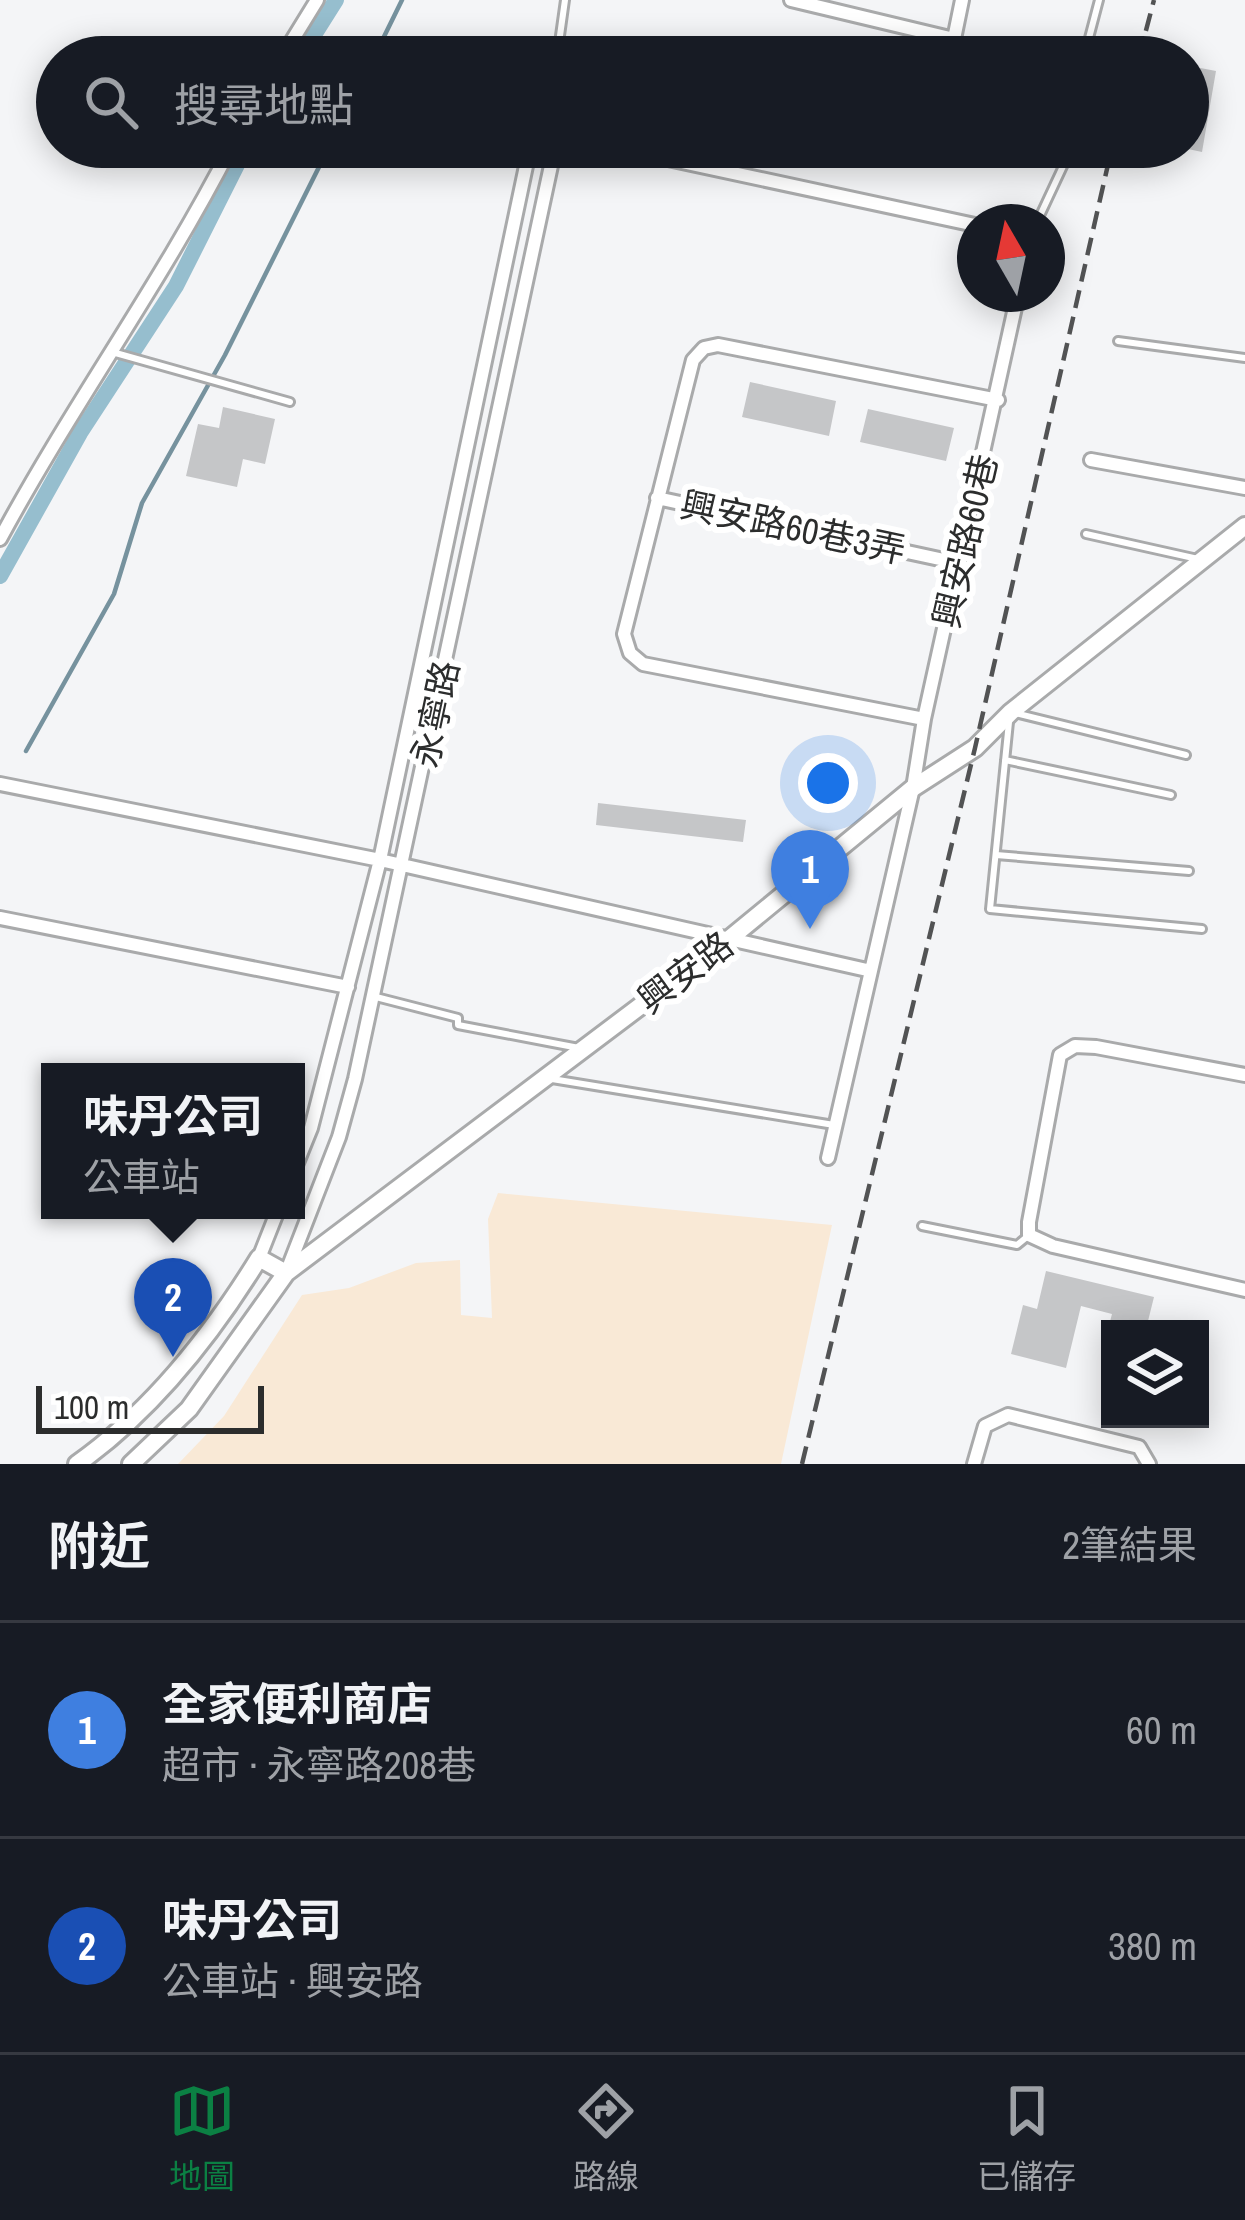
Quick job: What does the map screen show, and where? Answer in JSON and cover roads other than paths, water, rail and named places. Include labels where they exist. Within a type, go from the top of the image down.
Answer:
[{"type":"street","points":[[295,36],[317,0]]},
{"type":"street","points":[[791,0],[938,36]]},
{"type":"street","points":[[955,36],[962,0]]},
{"type":"street","points":[[0,539],[108,351],[184,238],[220,168]]},
{"type":"street","name":"永寧路","points":[[305,1134],[380,860],[526,168]]},
{"type":"street","name":"永寧路","points":[[286,1274],[339,1137],[403,865],[551,168]]},
{"type":"street","points":[[710,168],[957,221]]},
{"type":"street","name":"興安路60巷","points":[[827,1158],[867,970],[914,788],[924,719],[1015,312]]},
{"type":"street","points":[[657,498],[693,360],[704,348],[718,344],[998,400]]},
{"type":"street","points":[[1091,460],[1245,488]]},
{"type":"street","name":"興安路60巷3弄","points":[[924,719],[643,664],[630,653],[624,634],[657,498],[958,563]]},
{"type":"street","name":"興安路","points":[[131,1464],[189,1409],[286,1274],[728,940],[914,788],[975,748],[1011,712],[1245,526]]},
{"type":"street","points":[[0,784],[380,860],[867,970]]},
{"type":"street","points":[[0,918],[348,987]]},
{"type":"street","points":[[1245,1076],[1096,1047],[1075,1046],[1060,1054],[1029,1235],[1053,1246],[1245,1290]]},
{"type":"street","points":[[77,1464],[129,1420],[213,1333],[259,1258],[274,1219]]},
{"type":"street","points":[[259,1258],[286,1274]]},
{"type":"street","points":[[974,1464],[985,1426],[1007,1415],[1139,1447],[1149,1464]]},
{"type":"lane","points":[[559,36],[565,0]]},
{"type":"lane","points":[[1090,36],[1099,0]]},
{"type":"lane","points":[[1045,204],[1062,168]]},
{"type":"lane","points":[[1118,341],[1245,358]]},
{"type":"lane","points":[[108,351],[290,402]]},
{"type":"lane","points":[[1086,534],[1202,560]]},
{"type":"lane","points":[[1186,755],[1011,712],[990,908],[1202,929]]},
{"type":"lane","points":[[1005,760],[1171,794]]},
{"type":"lane","points":[[996,855],[1189,871]]},
{"type":"lane","points":[[372,996],[458,1018],[458,1025],[584,1048]]},
{"type":"lane","points":[[548,1078],[834,1125]]},
{"type":"lane","points":[[922,1226],[1017,1245],[1029,1235]]},
{"type":"waterway","points":[[313,36],[336,0]]},
{"type":"waterway","points":[[384,36],[402,0]]},
{"type":"waterway","points":[[0,576],[80,433],[176,286],[235,168]]},
{"type":"waterway","points":[[26,751],[114,594],[142,503],[225,355],[318,168]]},
{"type":"railway","points":[[1145,36],[1154,0]]},
{"type":"railway","points":[[802,1464],[975,748],[1107,168]]},
{"type":"place","name":"全家便利商店","points":[[810,929]]},
{"type":"place","name":"味丹公司","points":[[173,1357]]}]
